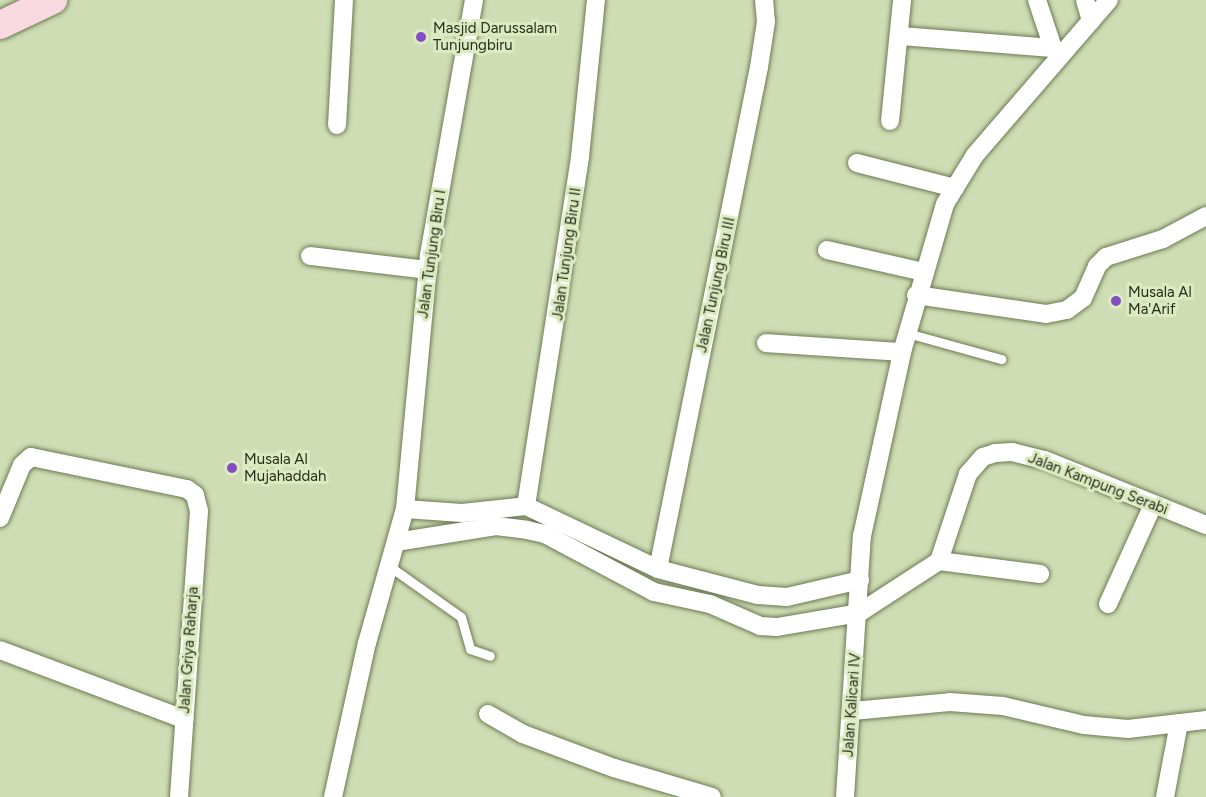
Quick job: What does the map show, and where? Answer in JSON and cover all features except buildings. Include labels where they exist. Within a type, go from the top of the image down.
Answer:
[{"type":"main road","points":[[0,25],[53,0]]},
{"type":"street","points":[[337,125],[344,0]]},
{"type":"street","name":"Jalan Tunjung Biru I","points":[[333,797],[367,643],[405,509],[428,270],[474,0]]},
{"type":"street","name":"Jalan Tunjung Biru II","points":[[526,506],[577,180],[596,0]]},
{"type":"street","name":"Jalan Tunjung Biru III","points":[[658,569],[759,67],[766,22],[764,0]]},
{"type":"street","points":[[890,121],[901,36],[902,0]]},
{"type":"street","points":[[901,36],[1056,52],[1037,0]]},
{"type":"street","points":[[1085,0],[1091,21]]},
{"type":"street","name":"Jalan Kalicari IV","points":[[844,797],[859,613],[862,536],[916,295],[945,204],[975,155],[1056,52],[1091,21],[1109,0]]},
{"type":"street","points":[[857,163],[955,188]]},
{"type":"street","points":[[916,295],[1046,314],[1067,310],[1083,298],[1097,267],[1106,257],[1163,239],[1206,216]]},
{"type":"street","points":[[827,250],[924,272]]},
{"type":"street","points":[[310,256],[428,270]]},
{"type":"street","points":[[766,343],[902,352]]},
{"type":"street","name":"Jalan Kampung Serabi","points":[[939,561],[968,474],[983,458],[995,453],[1012,452],[1045,459],[1206,525]]},
{"type":"street","name":"Jalan Griya Raharja","points":[[0,518],[22,465],[37,456],[187,489],[198,502],[179,797]]},
{"type":"street","points":[[1108,604],[1153,505]]},
{"type":"street","points":[[405,509],[462,513],[526,506],[658,569],[735,590],[787,597],[860,580]]},
{"type":"street","points":[[396,542],[496,526],[528,530],[545,534],[654,592],[710,604],[760,626],[795,626],[859,613],[939,561],[1040,574]]},
{"type":"street","points":[[0,650],[184,719]]},
{"type":"street","points":[[852,711],[950,702],[1003,706],[1084,725],[1128,729],[1206,720]]},
{"type":"street","points":[[488,714],[516,731],[614,768],[712,797]]},
{"type":"street","points":[[1165,797],[1179,723]]},
{"type":"lane","points":[[907,333],[1001,359]]},
{"type":"lane","points":[[389,566],[461,617],[466,626],[466,644],[470,649],[490,656]]},
{"type":"place","name":"Masjid Darussalam Tunjungbiru","points":[[421,37]]},
{"type":"place","name":"Musala Al Ma'Arif","points":[[1116,301]]},
{"type":"place","name":"Musala Al Mujahaddah","points":[[232,468]]}]
